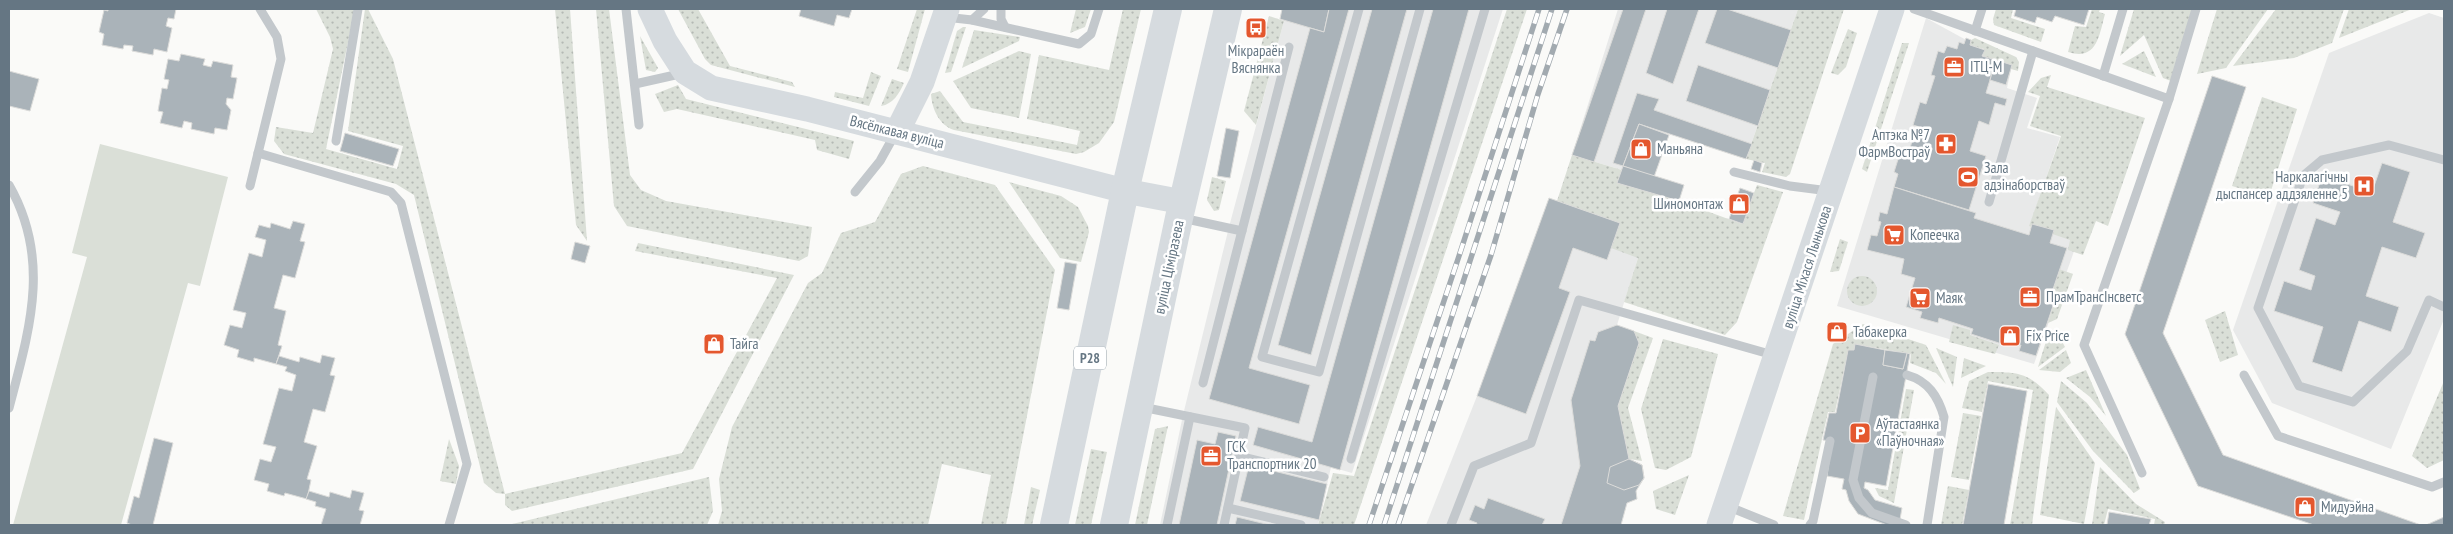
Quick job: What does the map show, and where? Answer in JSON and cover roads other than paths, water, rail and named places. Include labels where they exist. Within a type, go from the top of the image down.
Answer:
[{"type":"main road","name":"Р28","points":[[1054,525],[1125,191],[1168,9]]},
{"type":"main road","name":"вуліца Ціміразева","points":[[1114,525],[1181,210],[1228,9]]},
{"type":"street","name":"Вясёлкавая вуліца","points":[[650,9],[665,41],[685,72],[711,88],[897,132],[1125,191],[1181,210]]},
{"type":"street","name":"вуліца Міхася Лынькова","points":[[1723,516],[1892,9]]},
{"type":"street","points":[[897,132],[922,82],[946,13]]},
{"type":"lane","points":[[250,186],[281,59],[277,38],[260,9]]},
{"type":"lane","points":[[336,142],[358,9]]},
{"type":"lane","points":[[626,9],[639,125]]},
{"type":"lane","points":[[972,20],[984,9]]},
{"type":"lane","points":[[1001,9],[1001,20],[1005,27]]},
{"type":"lane","points":[[946,13],[1079,44],[1092,34],[1099,9]]},
{"type":"lane","points":[[1359,9],[1262,357],[1319,372],[1420,9]]},
{"type":"lane","points":[[1351,459],[1485,9]]},
{"type":"lane","points":[[1914,9],[2169,99]]},
{"type":"lane","points":[[1975,31],[1982,9]]},
{"type":"lane","points":[[2103,76],[2123,9]]},
{"type":"lane","points":[[2142,473],[2084,345],[2169,99],[2196,9]]},
{"type":"lane","points":[[1203,383],[1290,48]]},
{"type":"lane","points":[[1989,202],[2033,52]]},
{"type":"lane","points":[[635,84],[685,72]]},
{"type":"lane","points":[[855,192],[880,161],[897,132]]},
{"type":"lane","points":[[2444,160],[2389,145],[2322,160],[2303,176],[2258,308],[2299,386],[2353,402],[2407,351],[2429,300],[2444,307]]},
{"type":"lane","points":[[258,153],[391,192],[400,203],[467,464],[450,525]]},
{"type":"lane","points":[[1734,172],[1790,186],[1832,191]]},
{"type":"lane","points":[[9,185],[27,224],[34,276],[30,328],[9,408]]},
{"type":"lane","points":[[1181,210],[1242,231]]},
{"type":"lane","points":[[1451,525],[1474,466],[1531,443],[1579,300],[1777,356]]},
{"type":"lane","points":[[1907,375],[1926,383],[1940,402],[1944,417],[1927,525]]},
{"type":"lane","points":[[2244,375],[2278,436],[2432,487],[2444,482]]},
{"type":"lane","points":[[1873,377],[1853,480],[1859,498],[1872,513],[1906,525]]},
{"type":"lane","points":[[1139,406],[1245,428],[1224,525]]},
{"type":"lane","points":[[1167,525],[1190,417]]},
{"type":"lane","points":[[1810,525],[1813,521],[1830,441]]},
{"type":"lane","points":[[1239,456],[1324,477]]},
{"type":"lane","points":[[1228,508],[1301,525]]},
{"type":"lane","points":[[1723,516],[1774,525]]},
{"type":"railway","points":[[1369,525],[1539,9]]},
{"type":"railway","points":[[1384,525],[1552,9]]},
{"type":"railway","points":[[1398,525],[1491,255],[1538,94],[1567,9]]},
{"type":"place","name":"Мікрараён Вяснянка","points":[[1256,28]]},
{"type":"place","name":"ІТЦ-М","points":[[1954,67]]},
{"type":"place","name":"Аптэка №7 ФармВостраў","points":[[1946,144]]},
{"type":"place","name":"Маньяна","points":[[1641,149]]},
{"type":"place","name":"Зала адзінаборстваў","points":[[1968,177]]},
{"type":"place","name":"Наркалагічны дыспансер аддзяленне 5","points":[[2364,186]]},
{"type":"place","name":"Шиномонтаж","points":[[1739,204]]},
{"type":"place","name":"Копеечка","points":[[1894,235]]},
{"type":"place","name":"ПрамТрансІнсветс","points":[[2030,297]]},
{"type":"place","name":"Маяк","points":[[1920,298]]},
{"type":"place","name":"Табакерка","points":[[1837,332]]},
{"type":"place","name":"Fix Price","points":[[2010,336]]},
{"type":"place","name":"Тайга","points":[[714,344]]},
{"type":"place","name":"Аўтастаянка «Паўночная»","points":[[1860,433]]},
{"type":"place","name":"ГСК Транспортник 20","points":[[1211,456]]},
{"type":"place","name":"Мидуэйна","points":[[2305,507]]}]
